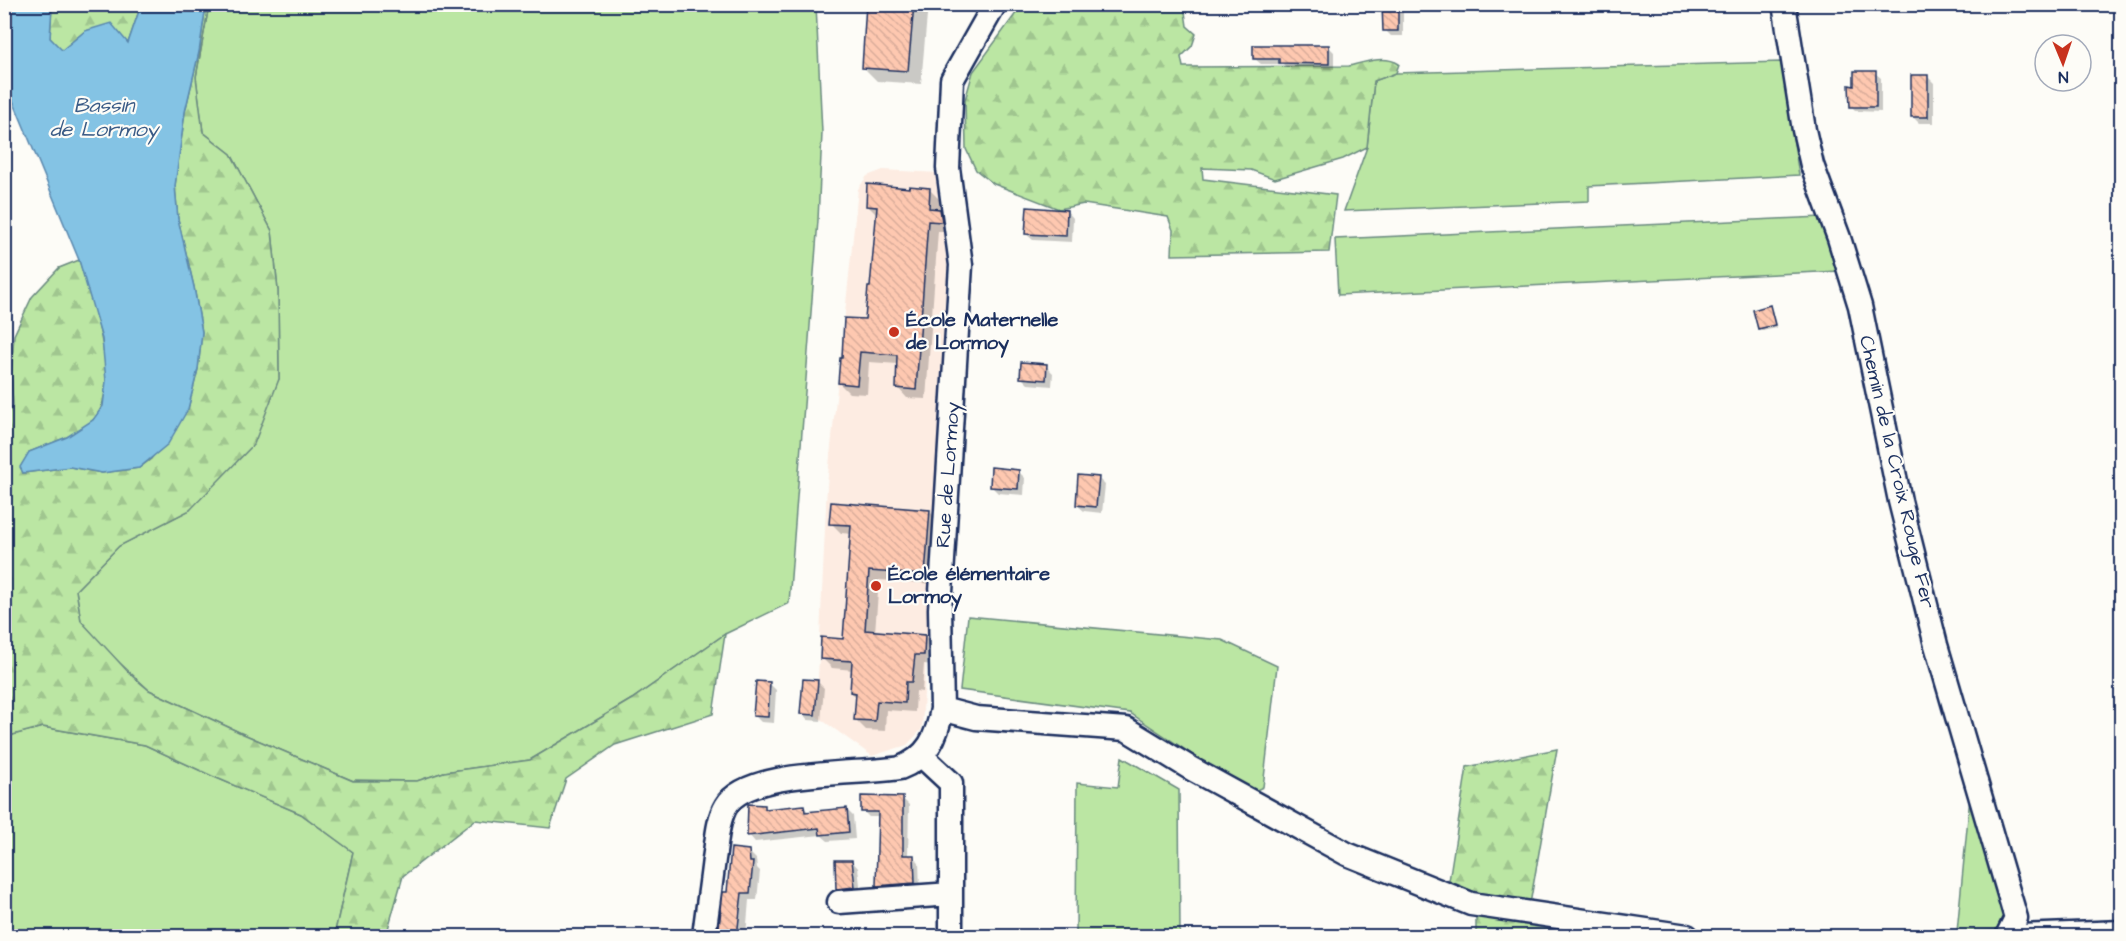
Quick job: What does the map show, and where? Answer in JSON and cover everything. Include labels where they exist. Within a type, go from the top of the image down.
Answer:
[{"type":"street","name":"Rue de Lormoy","points":[[922,756],[930,747],[942,709],[940,609],[961,265],[948,168],[952,80],[995,4]]},
{"type":"street","name":"Chemin de la Croix Rouge Fer","points":[[1784,4],[1804,130],[1812,165],[1839,238],[1860,306],[1900,501],[1930,622],[2016,918],[2007,936]]},
{"type":"street","points":[[942,709],[976,718],[1126,729],[1190,768],[1347,854],[1471,904],[1687,936]]},
{"type":"street","points":[[704,936],[722,815],[726,805],[740,792],[779,779],[900,768],[922,756],[951,783],[951,936]]},
{"type":"street","points":[[839,902],[951,894]]},
{"type":"street","points":[[2021,936],[2121,932]]},
{"type":"shaded area","points":[[883,170],[939,173],[949,268],[922,729],[907,745],[872,756],[815,715],[800,714],[803,679],[818,679],[827,485],[858,189],[867,176]]},
{"type":"green space","points":[[50,5],[141,5],[128,43],[85,31],[62,51],[50,38],[52,7]]},
{"type":"green space","points":[[206,5],[209,5],[196,77],[203,132],[231,154],[272,231],[278,291],[279,379],[254,444],[190,510],[119,546],[76,590],[81,621],[131,675],[149,690],[353,781],[417,781],[444,772],[530,760],[632,699],[725,634],[713,714],[615,745],[566,779],[550,828],[475,820],[403,876],[386,936],[334,936],[353,852],[301,814],[145,745],[43,727],[5,737],[4,421],[13,405],[11,374],[14,335],[32,297],[59,268],[79,260],[102,341],[106,386],[102,405],[94,419],[80,430],[29,452],[23,473],[70,467],[102,473],[139,468],[151,459],[188,409],[198,369],[202,332],[178,219],[175,186],[185,112],[199,52]]},
{"type":"green space","points":[[209,5],[816,5],[822,133],[818,220],[789,603],[725,634],[632,699],[530,760],[444,772],[417,781],[355,780],[356,782],[241,733],[149,690],[109,653],[81,621],[76,590],[119,546],[190,510],[279,379],[278,291],[272,231],[231,154],[203,132],[196,77]]},
{"type":"green space","points":[[1022,5],[1184,5],[1187,26],[1196,34],[1192,46],[1181,57],[1183,67],[1349,66],[1381,60],[1399,64],[1396,73],[1374,81],[1367,147],[1343,159],[1275,179],[1251,170],[1202,168],[1203,179],[1336,195],[1329,252],[1172,255],[1173,230],[1168,217],[1084,204],[1059,209],[994,184],[976,170],[966,149],[965,100],[973,72]]},
{"type":"green space","points":[[1781,62],[1799,175],[1589,186],[1589,201],[1344,211],[1367,147],[1374,81],[1396,73]]},
{"type":"green space","points":[[1823,217],[1840,271],[1338,295],[1335,239]]},
{"type":"green space","points":[[968,616],[1222,640],[1277,666],[1263,787],[1250,793],[1130,713],[960,690]]},
{"type":"green space","points":[[42,727],[145,745],[301,814],[353,852],[334,936],[5,936],[5,737]]},
{"type":"green space","points":[[1557,749],[1530,904],[1480,894],[1449,881],[1467,767]]},
{"type":"green space","points":[[1122,757],[1179,790],[1180,936],[1076,936],[1077,783],[1118,787]]},
{"type":"green space","points":[[1972,776],[2010,917],[1998,930],[1957,932]]},
{"type":"green space","points":[[1476,914],[1566,929],[1566,936],[1476,936]]},
{"type":"water","name":"Bassin de Lormoy","points":[[5,4],[50,5],[52,7],[50,38],[62,50],[85,31],[111,23],[128,43],[141,5],[206,5],[199,52],[185,112],[175,186],[178,219],[202,332],[198,369],[188,409],[168,444],[139,468],[102,473],[70,467],[23,473],[20,467],[29,452],[67,437],[93,420],[103,406],[106,381],[102,339],[79,260],[5,81]]},
{"type":"building","points":[[866,4],[914,4],[908,71],[862,68]]},
{"type":"building","points":[[1382,4],[1398,4],[1398,31],[1383,31]]},
{"type":"building","points":[[1253,45],[1329,45],[1329,64],[1279,63],[1279,59],[1253,59]]},
{"type":"building","points":[[1854,71],[1876,71],[1876,107],[1850,107],[1849,85],[1854,86]]},
{"type":"building","points":[[1911,75],[1928,75],[1928,117],[1911,117]]},
{"type":"building","points":[[867,184],[930,188],[929,208],[940,209],[942,222],[928,221],[916,390],[896,388],[897,355],[860,352],[857,385],[838,383],[844,318],[865,319],[868,287],[870,287],[877,207],[866,206]]},
{"type":"building","points":[[1027,207],[1067,210],[1066,236],[1025,234]]},
{"type":"building","points":[[1770,305],[1775,325],[1758,329],[1753,310]]},
{"type":"building","points":[[1021,362],[1047,364],[1046,380],[1020,378]]},
{"type":"building","points":[[991,467],[1019,470],[1018,489],[990,487]]},
{"type":"building","points":[[1078,475],[1099,477],[1096,507],[1076,505]]},
{"type":"building","points":[[831,502],[930,510],[925,575],[869,571],[865,630],[925,635],[924,655],[915,655],[912,682],[906,682],[905,703],[877,701],[875,721],[854,720],[856,693],[850,692],[852,661],[820,659],[821,637],[843,639],[851,525],[829,524]]},
{"type":"building","points":[[803,679],[818,680],[815,715],[800,714]]},
{"type":"building","points":[[756,681],[770,682],[768,717],[753,716]]},
{"type":"building","points":[[861,796],[903,797],[903,855],[914,855],[915,883],[876,886],[878,812],[861,812]]},
{"type":"building","points":[[748,804],[765,805],[765,809],[804,805],[805,812],[847,808],[849,832],[820,835],[819,828],[747,836]]},
{"type":"building","points":[[731,848],[749,850],[750,862],[753,862],[750,893],[742,893],[737,936],[718,936],[723,892],[727,892]]},
{"type":"building","points":[[835,860],[852,860],[855,887],[836,889]]},
{"type":"place","name":"École Maternelle de Lormoy","points":[[894,332]]},
{"type":"place","name":"École élémentaire Lormoy","points":[[876,586]]}]
